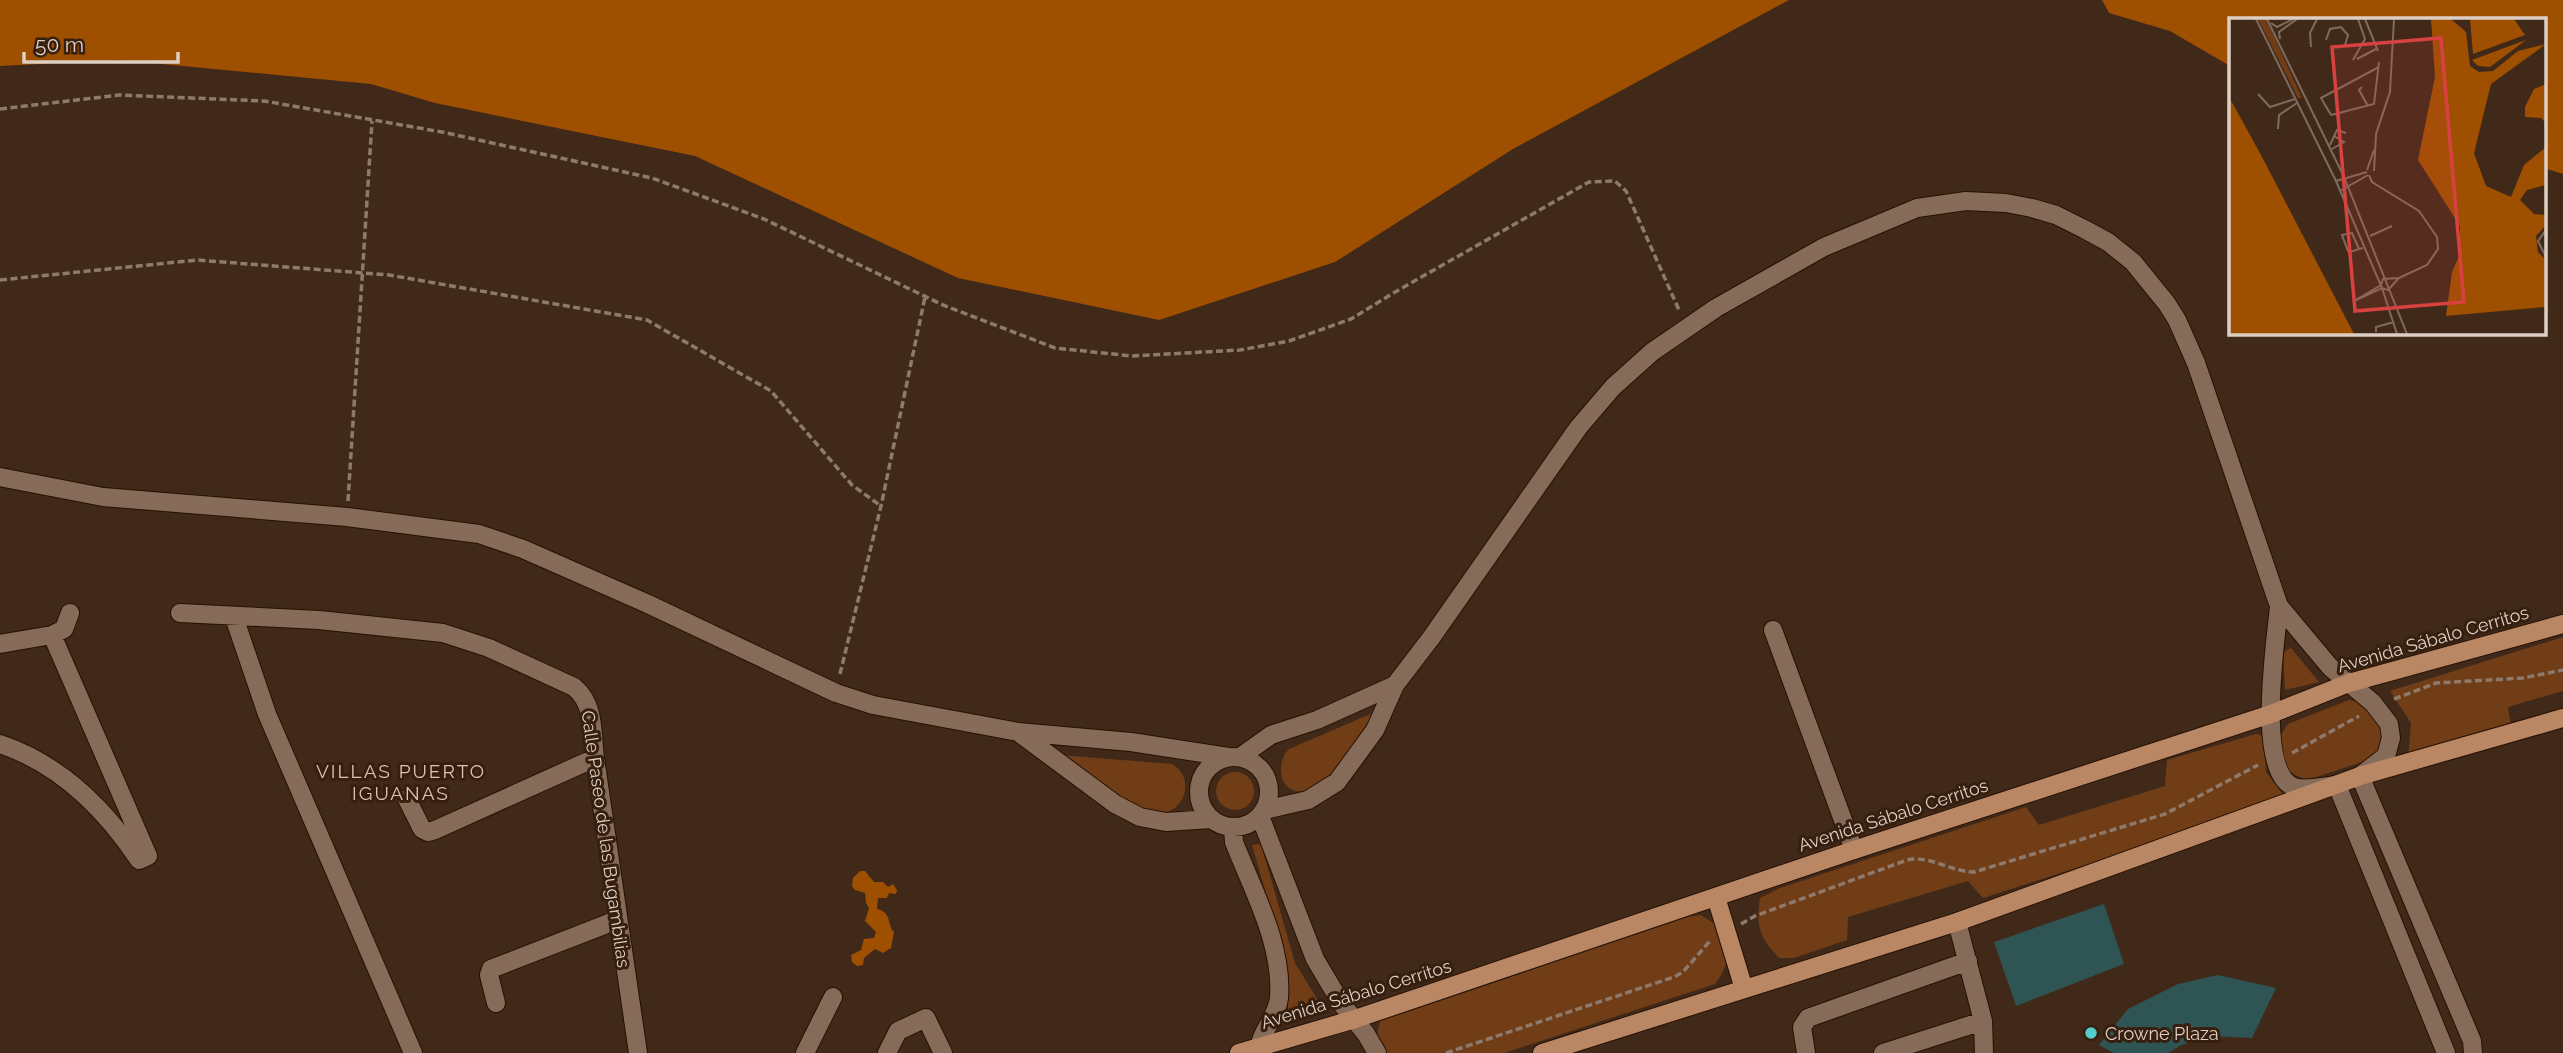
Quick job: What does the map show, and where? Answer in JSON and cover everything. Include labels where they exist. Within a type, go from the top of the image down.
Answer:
[{"type":"main road","name":"Avenida Sábalo Cerritos","points":[[1239,1053],[1355,1019],[1854,850],[2271,714],[2349,683],[2563,624]]},
{"type":"main road","points":[[1542,1053],[1957,922],[2361,776],[2563,718]]},
{"type":"main road","points":[[1716,897],[1744,989]]},
{"type":"street","points":[[1395,685],[1317,720],[1271,735],[1234,757],[1217,760],[1201,777],[1198,788],[1204,811],[1221,825],[1244,826],[1262,813],[1308,800],[1337,782],[1375,730],[1395,685],[1578,428],[1613,387],[1688,326],[1824,247],[1917,208],[1956,202],[1993,202],[2056,215],[2108,242],[2133,262],[2177,320],[2196,363],[2278,606],[2330,667],[2377,706],[2386,718],[2391,732],[2390,748],[2386,756],[2361,776],[2472,1041],[2473,1053]]},
{"type":"street","points":[[0,477],[103,497],[348,517],[479,534],[648,604],[836,693],[873,705],[1018,732],[1234,757],[1260,768],[1266,778],[1269,789],[1262,813],[1315,959],[1340,1003],[1355,1019],[1377,1053]]},
{"type":"street","points":[[2278,606],[2271,714],[2274,761],[2286,782],[2296,788],[2337,785],[2446,1053]]},
{"type":"street","points":[[0,644],[52,635],[64,629],[70,613]]},
{"type":"street","name":"Calle Paseo de las Bugambilias","points":[[180,613],[319,620],[443,633],[489,648],[574,687],[584,696],[590,710],[617,920],[638,1053]]},
{"type":"street","points":[[234,617],[267,715],[413,1053]]},
{"type":"street","points":[[1773,630],[1854,850]]},
{"type":"street","points":[[0,744],[33,758],[59,774],[104,813],[139,860],[148,856],[52,635]]},
{"type":"street","points":[[1018,732],[1115,804],[1140,817],[1166,822],[1211,819]]},
{"type":"street","points":[[407,799],[422,829],[435,830],[595,758]]},
{"type":"street","points":[[1233,827],[1234,842],[1270,936],[1277,962],[1277,1012],[1259,1049]]},
{"type":"street","points":[[496,1003],[489,975],[491,969],[617,920]]},
{"type":"street","points":[[1957,922],[1983,1021],[1984,1053]]},
{"type":"street","points":[[1807,1053],[1802,1027],[1808,1018],[1968,961]]},
{"type":"street","points":[[805,1053],[833,997]]},
{"type":"street","points":[[887,1053],[898,1031],[926,1018],[943,1053]]},
{"type":"street","points":[[1883,1053],[1983,1021]]},
{"type":"path","points":[[0,109],[120,95],[264,101],[442,132],[652,178],[764,219],[925,297],[1055,348],[1132,356],[1240,350],[1289,341],[1351,319],[1589,182],[1615,181],[1626,191],[1688,326]]},
{"type":"path","points":[[348,517],[372,121]]},
{"type":"path","points":[[0,280],[197,260],[389,275],[647,320],[771,391],[852,485],[881,506]]},
{"type":"path","points":[[836,693],[881,506],[925,297]]},
{"type":"path","points":[[1446,1053],[1674,977],[1684,972],[1709,942],[1755,916],[1907,860],[1922,859],[1964,872],[1974,872],[2165,814],[2258,765],[2274,761],[2377,706],[2436,684],[2524,678],[2563,670]]},
{"type":"shaded area","points":[[0,0],[1789,0],[1513,149],[1335,262],[1159,320],[958,278],[695,156],[435,103],[371,84],[120,60],[0,66]]},
{"type":"shaded area","points":[[2102,0],[2563,0],[2563,174],[2546,169],[2546,18],[2229,18],[2229,65],[2170,31],[2109,13]]},
{"type":"shaded area","points":[[2563,637],[2563,691],[2508,707],[2511,727],[2408,758],[2411,723],[2390,691]]},
{"type":"shaded area","points":[[2291,648],[2319,682],[2285,690],[2283,652]]},
{"type":"shaded area","points":[[2349,700],[2362,703],[2384,723],[2383,746],[2371,759],[2307,780],[2291,772],[2282,762],[2278,751],[2279,739],[2288,724]]},
{"type":"shaded area","points":[[1373,713],[1345,760],[1326,781],[1306,791],[1290,789],[1285,784],[1281,770],[1284,755],[1289,749]]},
{"type":"shaded area","points":[[2256,734],[2264,736],[2266,772],[2282,793],[2283,801],[1983,898],[1968,881],[1848,917],[1847,940],[1794,958],[1779,958],[1760,931],[1760,898],[1780,888],[2026,807],[2039,825],[2165,786],[2167,760]]},
{"type":"shaded area","points":[[1060,755],[1172,764],[1184,779],[1184,796],[1172,810],[1163,813],[1141,810],[1116,797]]},
{"type":"shaded area","points":[[1235,772],[1249,777],[1254,791],[1249,805],[1235,810],[1221,805],[1216,791],[1221,777]]},
{"type":"shaded area","points":[[1261,844],[1295,963],[1324,1010],[1288,1022],[1288,970],[1252,845]]},
{"type":"shaded area","points":[[860,871],[865,871],[874,882],[883,882],[888,887],[893,884],[897,890],[896,894],[889,893],[887,898],[878,898],[877,909],[885,913],[894,932],[891,948],[883,953],[875,949],[864,958],[863,965],[857,966],[852,962],[851,955],[861,950],[864,939],[874,938],[876,932],[865,921],[869,908],[865,893],[852,886],[853,878]]},
{"type":"shaded area","points":[[1701,915],[1724,930],[1727,959],[1715,984],[1504,1053],[1387,1053],[1377,1035],[1380,1021],[1688,917]]},
{"type":"building","points":[[2104,904],[2124,964],[2016,1006],[1994,942]]},
{"type":"building","points":[[2218,975],[2276,988],[2252,1038],[2212,1036],[2181,1045],[2168,1053],[2114,1053],[2099,1045],[2128,1009],[2178,984]]},
{"type":"place","name":"Crowne Plaza","points":[[2091,1033]]},
{"type":"district","name":"VILLAS PUERTO IGUANAS","points":[[401,782]]}]
